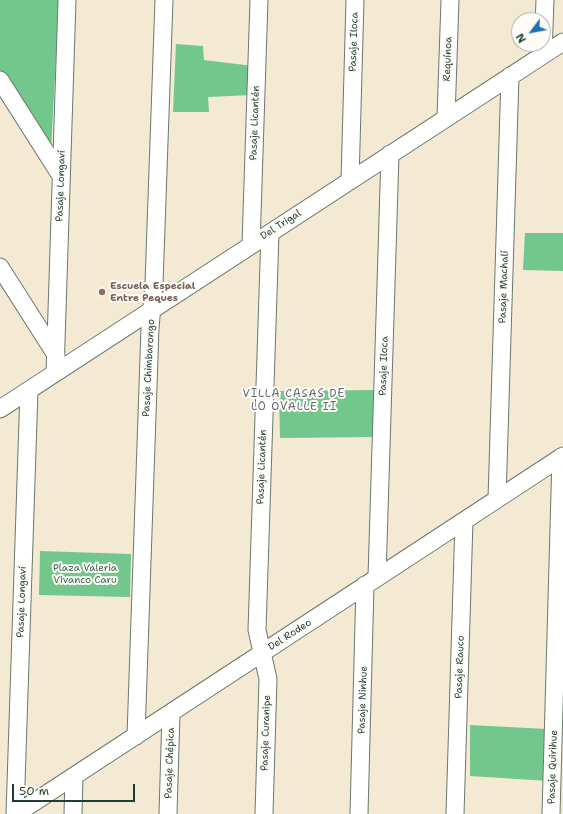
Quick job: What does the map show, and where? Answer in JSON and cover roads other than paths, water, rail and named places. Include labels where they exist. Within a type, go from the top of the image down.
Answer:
[{"type":"street","name":"Pasaje Longaví","points":[[55,373],[67,0]]},
{"type":"street","name":"Pasaje Chimbarongo","points":[[136,736],[164,0]]},
{"type":"street","name":"Pasaje Licantén","points":[[251,245],[259,0]]},
{"type":"street","name":"Pasaje Iloca","points":[[350,181],[355,0]]},
{"type":"street","name":"Requínoa","points":[[446,118],[450,0]]},
{"type":"street","points":[[543,55],[545,0]]},
{"type":"street","name":"Del Trigal","points":[[0,409],[563,42]]},
{"type":"street","name":"Pasaje Machalí","points":[[497,499],[510,76]]},
{"type":"street","points":[[0,80],[62,176]]},
{"type":"street","name":"Pasaje Iloca","points":[[371,581],[390,154]]},
{"type":"street","name":"Pasaje Licantén","points":[[262,653],[257,630],[270,233]]},
{"type":"street","points":[[0,267],[56,355]]},
{"type":"street","name":"Pasaje Longaví","points":[[16,814],[29,390]]},
{"type":"street","name":"Del Rodeo","points":[[16,814],[562,456]]},
{"type":"street","name":"Pasaje Quirihue","points":[[551,814],[562,456]]},
{"type":"street","name":"Pasaje Rauco","points":[[455,814],[464,521]]},
{"type":"street","name":"Pasaje Ninhue","points":[[360,814],[371,581]]},
{"type":"street","name":"Pasaje Curanipe","points":[[262,653],[268,678],[264,814]]},
{"type":"street","name":"Pasaje Chépica","points":[[168,814],[171,713]]},
{"type":"street","points":[[73,814],[74,776]]},
{"type":"place","name":"Escuela Especial Entre Peques","points":[[102,292]]},
{"type":"district","name":"VILLA CASAS DE LO OVALLE II","points":[[294,400]]},
{"type":"park label","name":"Plaza Valeria Vivanco Caru","points":[[85,574]]}]
